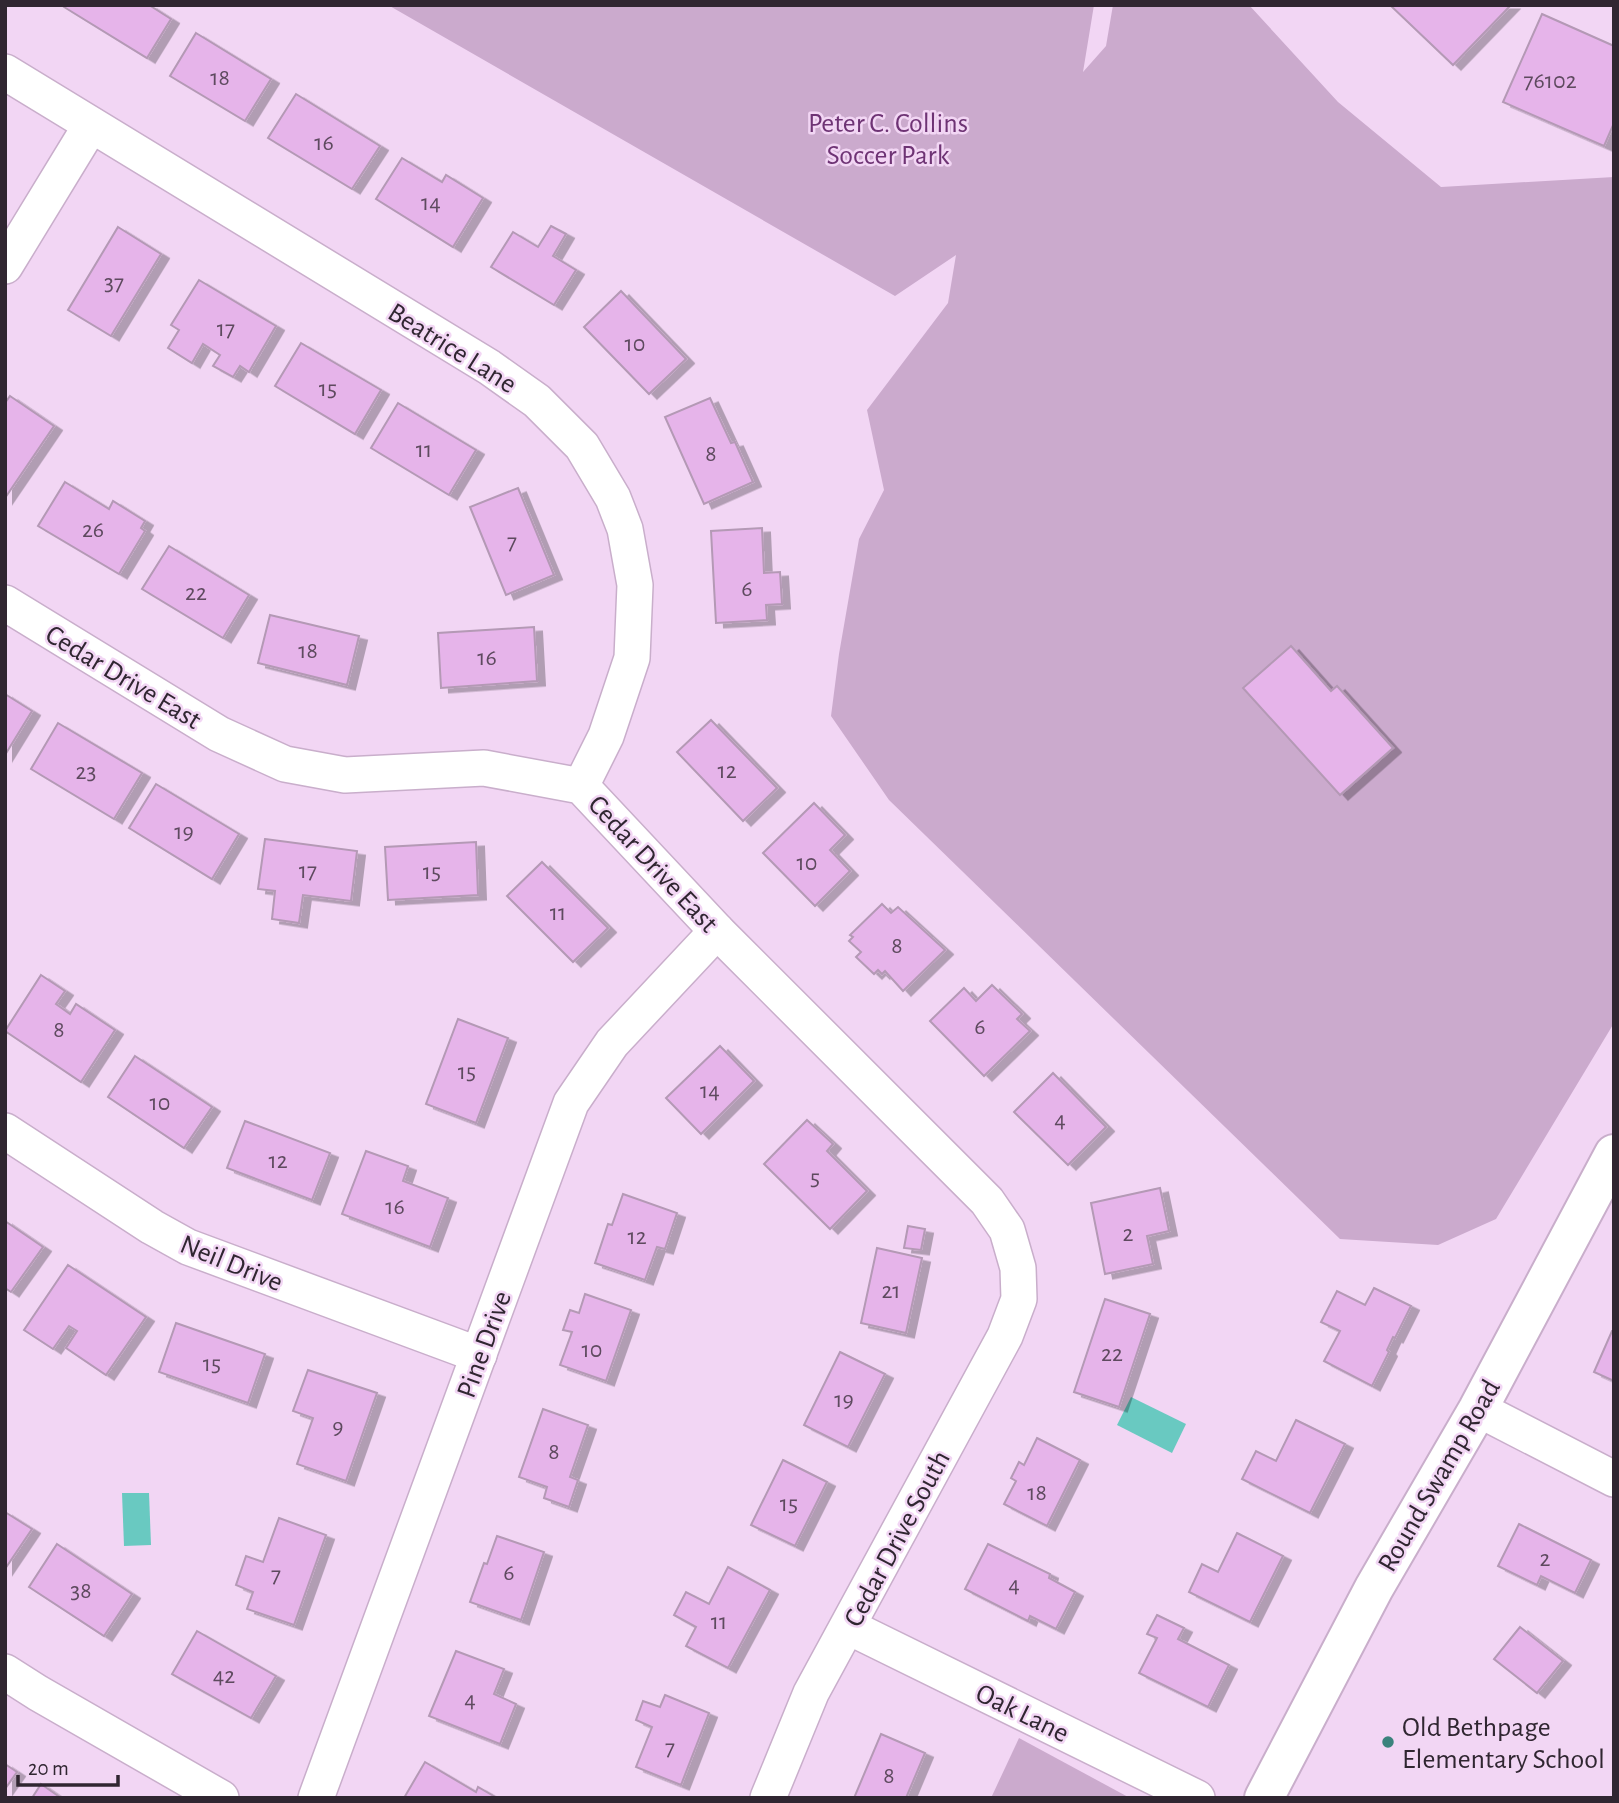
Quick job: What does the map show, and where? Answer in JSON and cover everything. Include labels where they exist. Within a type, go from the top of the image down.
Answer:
[{"type":"main road","name":"Round Swamp Road","points":[[1264,1798],[1374,1588],[1478,1409],[1614,1154]]},
{"type":"street","name":"Beatrice Lane","points":[[5,72],[489,367],[537,401],[582,446],[613,498],[625,529],[635,585],[632,658],[606,736],[581,786]]},
{"type":"street","points":[[5,266],[92,125]]},
{"type":"street","name":"Cedar Drive East","points":[[5,603],[219,734],[285,764],[345,775],[484,768],[581,786],[717,931],[987,1201],[1007,1230],[1019,1278]]},
{"type":"street","name":"Pine Drive","points":[[316,1798],[571,1103],[612,1044],[717,931]]},
{"type":"street","name":"Neil Drive","points":[[5,1131],[152,1227],[188,1247],[479,1355]]},
{"type":"street","name":"Cedar Drive South","points":[[768,1798],[811,1693],[1004,1336],[1019,1299],[1019,1278]]},
{"type":"street","points":[[1478,1409],[1614,1479]]},
{"type":"street","name":"Oak Lane","points":[[849,1627],[1197,1798]]},
{"type":"street","points":[[5,1672],[221,1798]]},
{"type":"green space","name":"Peter C. Collins Soccer Park","points":[[388,5],[1094,5],[1083,72],[1106,46],[1113,5],[1249,5],[1338,102],[1441,187],[1614,177],[1614,1023],[1496,1219],[1438,1245],[1340,1239],[889,800],[831,716],[859,539],[884,490],[867,410],[948,303],[956,255],[895,296]]},
{"type":"green space","points":[[1019,1738],[1130,1798],[991,1798]]},
{"type":"shaded area","points":[[1131,1397],[1186,1424],[1172,1453],[1117,1425]]},
{"type":"shaded area","points":[[122,1493],[149,1493],[151,1545],[124,1546]]},
{"type":"building","points":[[149,5],[171,19],[147,58],[64,7]]},
{"type":"building","points":[[1390,5],[1511,5],[1453,65]]},
{"type":"building","points":[[1542,14],[1614,46],[1614,123],[1604,146],[1503,102]]},
{"type":"building","points":[[196,33],[271,79],[245,121],[170,76]]},
{"type":"building","points":[[296,94],[380,146],[352,189],[268,138]]},
{"type":"building","points":[[402,158],[442,182],[446,175],[483,198],[453,247],[376,199]]},
{"type":"building","points":[[551,226],[566,234],[553,256],[576,270],[554,305],[491,267],[513,232],[538,247]]},
{"type":"building","points":[[118,227],[161,254],[111,336],[68,310]]},
{"type":"building","points":[[199,280],[276,326],[249,372],[240,366],[233,377],[213,366],[220,355],[203,344],[192,363],[168,348],[179,330],[171,325]]},
{"type":"building","points":[[621,291],[686,359],[649,394],[584,327]]},
{"type":"building","points":[[301,343],[381,390],[355,434],[275,386]]},
{"type":"building","points":[[10,396],[54,426],[5,498],[5,403]]},
{"type":"building","points":[[710,398],[731,443],[735,442],[753,482],[704,504],[665,417]]},
{"type":"building","points":[[398,403],[476,450],[449,495],[371,448]]},
{"type":"building","points":[[65,482],[109,509],[113,501],[145,521],[141,528],[145,531],[119,574],[38,526]]},
{"type":"building","points":[[518,488],[554,575],[506,595],[470,507]]},
{"type":"building","points":[[762,528],[764,573],[780,572],[782,604],[766,605],[767,620],[716,623],[711,531]]},
{"type":"building","points":[[169,546],[249,595],[223,638],[142,589]]},
{"type":"building","points":[[270,615],[359,636],[347,685],[258,663]]},
{"type":"building","points":[[534,627],[537,681],[441,688],[438,633]]},
{"type":"building","points":[[1291,646],[1331,691],[1337,686],[1393,748],[1340,795],[1243,688]]},
{"type":"building","points":[[5,694],[32,711],[5,755]]},
{"type":"building","points":[[711,720],[777,788],[743,821],[677,752]]},
{"type":"building","points":[[58,723],[142,773],[114,819],[31,769]]},
{"type":"building","points":[[156,784],[239,834],[212,879],[129,828]]},
{"type":"building","points":[[814,803],[845,835],[830,850],[850,871],[815,906],[763,853]]},
{"type":"building","points":[[265,839],[357,851],[351,901],[303,895],[299,923],[272,919],[275,891],[258,889]]},
{"type":"building","points":[[476,842],[478,895],[388,900],[385,847]]},
{"type":"building","points":[[542,862],[608,928],[573,962],[507,896]]},
{"type":"building","points":[[882,904],[891,913],[898,907],[945,950],[903,991],[885,971],[882,974],[878,970],[874,974],[856,957],[861,952],[849,941],[853,937],[850,935]]},
{"type":"building","points":[[41,975],[65,991],[56,1004],[70,1014],[76,1004],[115,1030],[81,1082],[5,1031]]},
{"type":"building","points":[[992,985],[1022,1014],[1017,1019],[1030,1031],[984,1076],[930,1021],[964,988],[976,1001]]},
{"type":"building","points":[[458,1019],[508,1038],[476,1123],[426,1104]]},
{"type":"building","points":[[720,1046],[754,1081],[701,1134],[666,1098]]},
{"type":"building","points":[[135,1056],[212,1107],[184,1148],[108,1097]]},
{"type":"building","points":[[1053,1073],[1106,1127],[1068,1165],[1014,1112]]},
{"type":"building","points":[[807,1120],[833,1144],[827,1151],[867,1191],[830,1229],[764,1164]]},
{"type":"building","points":[[245,1121],[330,1153],[312,1200],[227,1168]]},
{"type":"building","points":[[366,1151],[408,1166],[403,1181],[448,1198],[430,1247],[342,1214]]},
{"type":"building","points":[[1160,1188],[1169,1231],[1147,1236],[1153,1264],[1105,1274],[1091,1203]]},
{"type":"building","points":[[623,1194],[677,1213],[665,1249],[657,1247],[645,1280],[595,1263],[608,1224],[612,1225]]},
{"type":"building","points":[[5,1221],[43,1247],[11,1292],[5,1288]]},
{"type":"building","points":[[908,1226],[925,1229],[921,1250],[904,1248]]},
{"type":"building","points":[[877,1248],[922,1258],[906,1333],[861,1323]]},
{"type":"building","points":[[68,1265],[146,1317],[106,1375],[66,1348],[77,1331],[69,1326],[53,1349],[24,1330]]},
{"type":"building","points":[[1374,1288],[1411,1306],[1395,1338],[1393,1337],[1387,1350],[1389,1352],[1372,1386],[1324,1361],[1340,1331],[1321,1322],[1337,1291],[1365,1305]]},
{"type":"building","points":[[585,1294],[631,1310],[606,1381],[560,1365],[572,1332],[563,1330],[570,1310],[579,1313]]},
{"type":"building","points":[[1105,1299],[1150,1314],[1119,1407],[1074,1392]]},
{"type":"building","points":[[176,1323],[265,1354],[248,1403],[159,1372]]},
{"type":"building","points":[[1614,1331],[1614,1381],[1594,1372]]},
{"type":"building","points":[[840,1352],[885,1374],[848,1447],[804,1425]]},
{"type":"building","points":[[308,1370],[377,1393],[346,1481],[297,1464],[313,1418],[293,1411]]},
{"type":"building","points":[[543,1409],[588,1425],[570,1477],[578,1480],[569,1507],[544,1498],[547,1487],[519,1477]]},
{"type":"building","points":[[1296,1420],[1345,1444],[1310,1513],[1242,1479],[1256,1451],[1276,1461]]},
{"type":"building","points":[[1037,1438],[1080,1460],[1047,1526],[1004,1504],[1016,1481],[1011,1478],[1019,1462],[1024,1465]]},
{"type":"building","points":[[783,1460],[827,1482],[795,1546],[751,1525]]},
{"type":"building","points":[[5,1512],[32,1529],[5,1569]]},
{"type":"building","points":[[279,1518],[326,1535],[294,1625],[247,1609],[253,1592],[236,1585],[246,1556],[263,1562]]},
{"type":"building","points":[[1519,1524],[1591,1560],[1575,1593],[1541,1576],[1537,1585],[1498,1566]]},
{"type":"building","points":[[1237,1533],[1283,1556],[1250,1622],[1189,1592],[1202,1564],[1218,1572]]},
{"type":"building","points":[[497,1536],[544,1552],[521,1620],[470,1602]]},
{"type":"building","points":[[57,1544],[132,1594],[104,1636],[29,1587]]},
{"type":"building","points":[[988,1544],[1050,1574],[1049,1578],[1075,1592],[1056,1629],[1030,1616],[1028,1621],[965,1589]]},
{"type":"building","points":[[728,1567],[770,1590],[728,1668],[686,1646],[696,1627],[674,1615],[686,1592],[709,1604]]},
{"type":"building","points":[[1157,1615],[1184,1628],[1178,1639],[1229,1665],[1208,1707],[1139,1673],[1157,1638],[1147,1634]]},
{"type":"building","points":[[1520,1627],[1563,1661],[1537,1693],[1494,1659]]},
{"type":"building","points":[[197,1631],[276,1676],[251,1718],[172,1674]]},
{"type":"building","points":[[456,1651],[504,1669],[494,1694],[516,1704],[500,1744],[429,1716]]},
{"type":"building","points":[[665,1695],[709,1713],[681,1785],[636,1767],[652,1727],[636,1720],[643,1701],[660,1707]]},
{"type":"building","points":[[881,1734],[925,1753],[906,1798],[854,1798]]},
{"type":"building","points":[[425,1762],[476,1792],[478,1787],[497,1798],[404,1798]]},
{"type":"building","points":[[5,1764],[17,1772],[5,1789]]},
{"type":"building","points":[[41,1784],[61,1798],[32,1798]]},
{"type":"place","name":"Old Bethpage Elementary School","points":[[1388,1742]]}]
